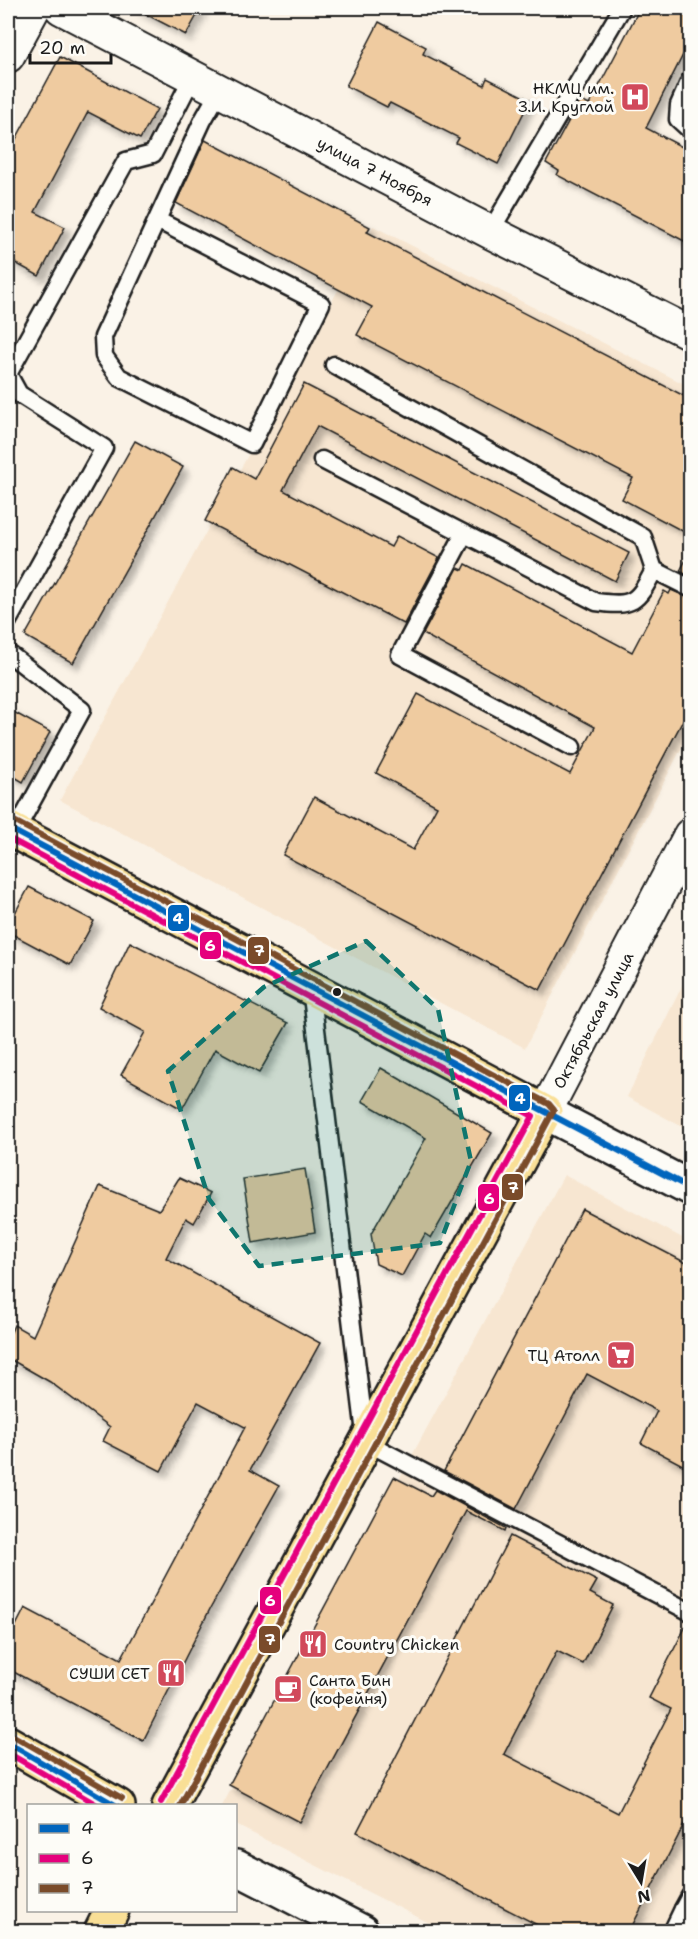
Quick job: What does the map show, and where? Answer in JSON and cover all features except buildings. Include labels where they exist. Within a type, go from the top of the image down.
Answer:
[{"type":"main road","points":[[11,830],[690,1188]]},
{"type":"main road","name":"Октябрьская улица","points":[[170,1804],[545,1112]]},
{"type":"main road","points":[[8,1743],[115,1804]]},
{"type":"main road","points":[[237,1868],[362,1932]]},
{"type":"main road","points":[[101,1932],[111,1912]]},
{"type":"street","points":[[8,56],[34,8]]},
{"type":"street","name":"улица 7 Ноября","points":[[61,8],[490,232],[690,333]]},
{"type":"street","name":"Октябрьская улица","points":[[545,1112],[690,835]]},
{"type":"lane","points":[[490,232],[622,8]]},
{"type":"lane","points":[[8,621],[104,448],[19,394],[8,374],[126,161],[153,154],[192,76]]},
{"type":"lane","points":[[690,80],[678,105],[678,119],[690,130]]},
{"type":"lane","points":[[157,220],[321,304],[252,444],[119,376],[104,356],[103,337],[203,120],[220,90]]},
{"type":"lane","points":[[322,460],[596,602],[620,606],[641,596],[654,570],[643,537],[334,365]]},
{"type":"lane","points":[[464,534],[400,655],[572,747]]},
{"type":"lane","points":[[654,570],[690,588]]},
{"type":"lane","points":[[8,653],[82,710],[11,830]]},
{"type":"lane","points":[[311,988],[366,1442],[690,1612]]},
{"type":"lane","points":[[672,1932],[688,1906]]},
{"type":"highlighted area","points":[[366,941],[438,1009],[471,1161],[440,1243],[259,1266],[209,1199],[168,1071],[264,987]]},
{"type":"shaded area","points":[[373,226],[690,387],[690,732],[525,1048],[60,800]]},
{"type":"shaded area","points":[[690,970],[690,1131],[627,1097]]},
{"type":"shaded area","points":[[564,1175],[690,1242],[690,1931],[445,1931],[237,1826],[237,1804],[223,1804]]},
{"type":"transit line","name":"7","points":[[12,820],[549,1104],[554,1110],[181,1804]]},
{"type":"transit line","name":"4","points":[[8,828],[690,1188]]},
{"type":"transit line","name":"6","points":[[8,838],[533,1116],[161,1802]]},
{"type":"transit line","name":"7","points":[[12,1735],[122,1798]]},
{"type":"transit line","name":"4","points":[[8,1743],[114,1804]]},
{"type":"transit line","name":"6","points":[[8,1753],[96,1804]]},
{"type":"place","name":"НКМЦ им. З.И. Круглой","points":[[635,97]]},
{"type":"place","name":"ТЦ Атолл","points":[[621,1355]]},
{"type":"place","name":"Country Chicken","points":[[313,1644]]},
{"type":"place","name":"СУШИ СЕТ","points":[[171,1673]]},
{"type":"place","name":"Санта Бин (кофейня)","points":[[288,1689]]}]
